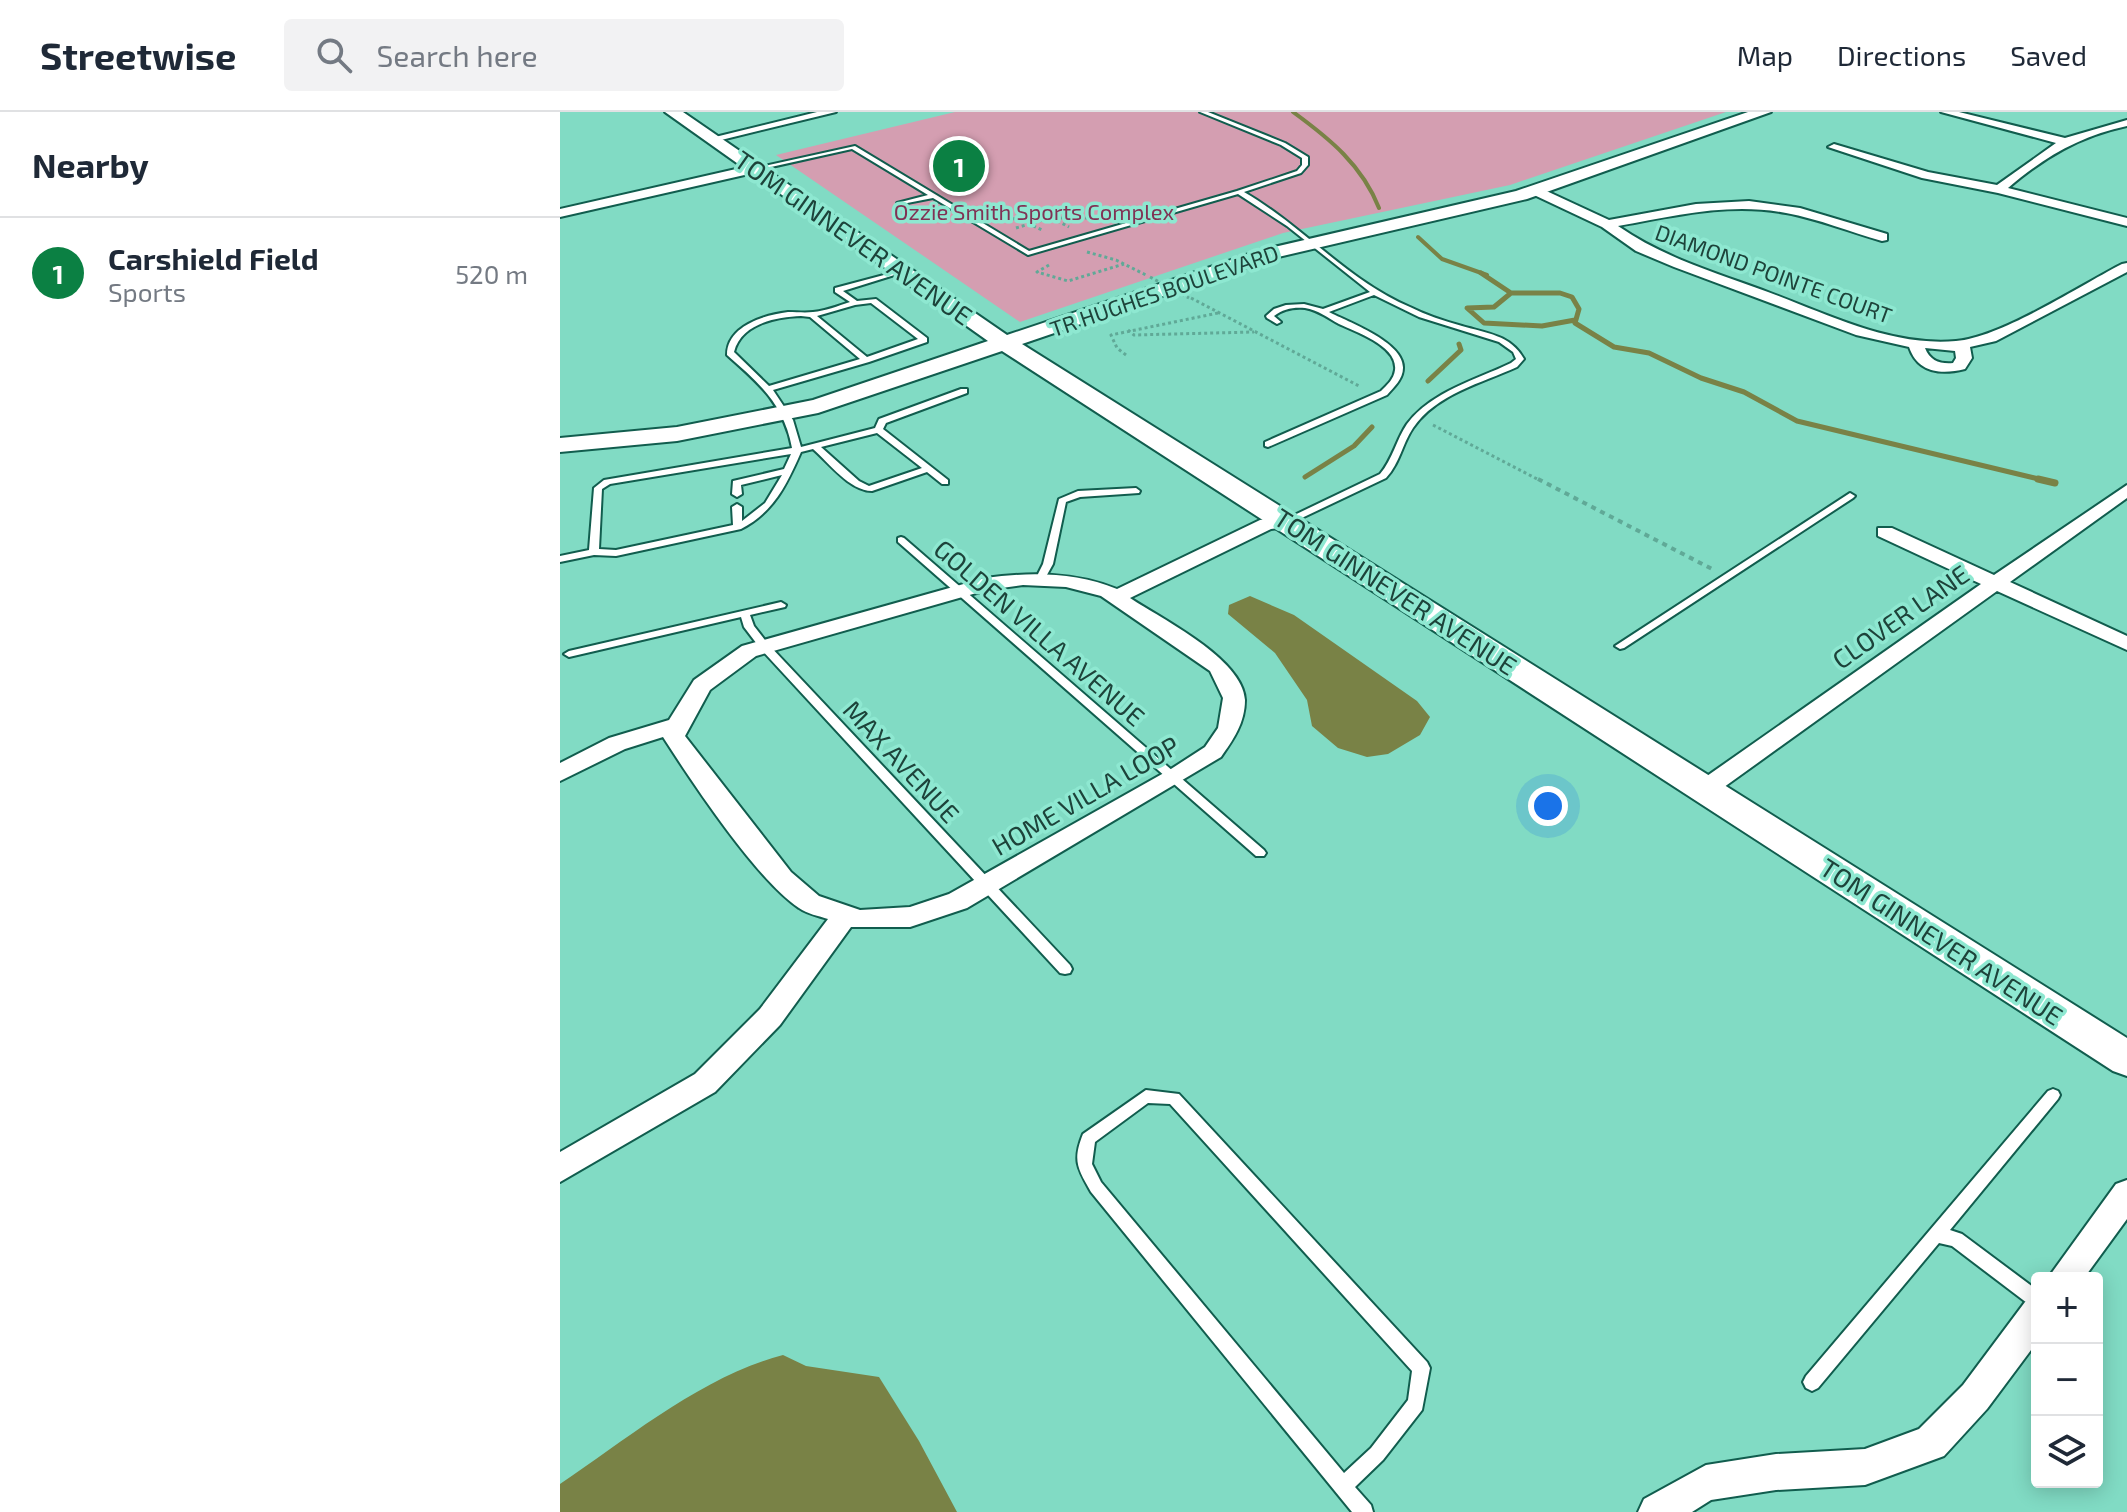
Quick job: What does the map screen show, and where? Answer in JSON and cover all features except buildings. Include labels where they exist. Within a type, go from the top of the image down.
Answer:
[{"type":"main road","name":"TOM GINNEVER AVENUE","points":[[673,112],[758,168],[1006,344],[2127,1059]]},
{"type":"main road","name":"TR HUGHES BOULEVARD","points":[[563,452],[677,434],[831,402],[1311,242],[1536,191],[1763,112]]},
{"type":"street","points":[[713,139],[831,112]]},
{"type":"street","points":[[1946,112],[2063,141]]},
{"type":"street","points":[[1999,189],[2063,141],[2084,131],[2127,123]]},
{"type":"street","points":[[1834,147],[1926,175],[1999,189],[2127,222]]},
{"type":"street","points":[[560,213],[758,168]]},
{"type":"street","name":"DIAMOND POINTE COURT","points":[[1536,191],[1607,224],[1641,248],[1861,332],[1916,344],[1920,358],[1926,363],[1951,368],[1959,366],[1964,358],[1962,345],[1991,338],[2019,325],[2127,267]]},
{"type":"street","points":[[1607,224],[1704,208],[1749,205],[1782,208],[1882,237]]},
{"type":"street","name":"CLOVER LANE","points":[[1705,789],[2127,490]]},
{"type":"street","points":[[1125,601],[1281,532],[1287,522]]},
{"type":"street","points":[[1885,532],[2127,644]]},
{"type":"street","name":"HOME VILLA LOOP","points":[[1066,581],[1125,601],[1219,667],[1234,698],[1229,729],[1213,752],[1174,778],[958,901],[910,917],[859,920],[810,903],[782,879],[693,766],[674,736],[688,700],[717,670],[749,651],[958,591],[985,584],[1066,581]]},
{"type":"street","points":[[560,773],[611,745],[678,726]]},
{"type":"street","points":[[560,1168],[705,1083],[770,1017],[846,915]]},
{"type":"street","points":[[2068,1272],[2127,1194]]},
{"type":"street","points":[[1657,1512],[1706,1483],[1776,1472],[1865,1467],[1931,1443],[1975,1397],[2031,1322]]},
{"type":"lane","points":[[758,168],[853,147],[1028,253],[1239,192],[1299,172],[1305,165],[1305,157],[1283,144],[1203,112]]},
{"type":"lane","points":[[1239,192],[1270,208],[1376,292],[1435,320],[1513,346],[1520,359],[1423,413],[1410,426],[1392,468],[1383,476],[1287,522]]},
{"type":"lane","points":[[899,204],[933,196]]},
{"type":"lane","points":[[855,303],[838,290],[901,272]]},
{"type":"lane","points":[[1322,312],[1376,292]]},
{"type":"lane","points":[[560,559],[594,552],[616,553],[738,527],[756,519],[768,508],[797,450],[788,413],[771,388],[730,353],[733,337],[744,329],[790,314],[812,315],[873,301],[924,340],[771,388]]},
{"type":"lane","points":[[1268,444],[1384,393],[1397,378],[1400,366],[1392,350],[1322,312],[1304,306],[1285,307],[1270,316],[1277,322]]},
{"type":"lane","points":[[812,315],[866,360]]},
{"type":"lane","points":[[879,430],[882,421],[964,391]]},
{"type":"lane","points":[[594,552],[598,488],[607,482],[797,450],[879,430]]},
{"type":"lane","points":[[879,430],[945,482]]},
{"type":"lane","points":[[815,446],[856,483],[869,489],[928,469]]},
{"type":"lane","points":[[737,494],[736,483],[788,471]]},
{"type":"lane","points":[[1040,580],[1048,564],[1062,501],[1078,494],[1136,491]]},
{"type":"lane","points":[[1620,646],[1850,496]]},
{"type":"lane","points":[[737,507],[738,527]]},
{"type":"lane","name":"GOLDEN VILLA AVENUE","points":[[901,540],[1260,853]]},
{"type":"lane","points":[[569,654],[781,605]]},
{"type":"lane","name":"MAX AVENUE","points":[[745,615],[749,627],[764,646],[1065,969]]},
{"type":"lane","points":[[1812,1382],[2053,1095]]},
{"type":"lane","points":[[1343,1486],[1377,1454],[1416,1404],[1421,1368],[1174,1098],[1146,1096],[1088,1139],[1084,1165],[1096,1187],[1364,1512]]},
{"type":"lane","points":[[1936,1235],[1956,1239],[2031,1295]]},
{"type":"path","points":[[1013,216],[1040,231]]},
{"type":"path","points":[[995,220],[1013,216],[1094,219]]},
{"type":"path","points":[[1078,250],[1124,264],[1371,392]]},
{"type":"path","points":[[1052,263],[1037,272],[1064,281],[1124,264]]},
{"type":"path","points":[[1126,355],[1117,348],[1111,335],[1219,313]]},
{"type":"path","points":[[1128,330],[1134,335],[1149,336],[1255,332]]},
{"type":"path","points":[[1427,421],[1727,576]]},
{"type":"green space","name":"Ozzie Smith Sports Complex","points":[[955,112],[1726,112],[1510,185],[1283,233],[1020,322],[776,155]]},
{"type":"shaded area","points":[[1250,596],[1294,615],[1417,701],[1430,717],[1420,735],[1388,754],[1367,757],[1338,748],[1312,726],[1307,700],[1275,653],[1228,614],[1229,605]]},
{"type":"shaded area","points":[[783,1355],[806,1366],[879,1377],[919,1441],[957,1512],[560,1512],[560,1484],[695,1393],[753,1365]]},
{"type":"waterway","points":[[1293,112],[1344,154],[1364,179],[1379,208]]},
{"type":"waterway","points":[[1418,237],[1442,259],[1487,275]]},
{"type":"waterway","points":[[1481,273],[1511,293]]},
{"type":"waterway","points":[[1511,293],[1560,293],[1572,297],[1579,309],[1575,323],[1614,347],[1649,353],[1701,378],[1744,392],[1797,421],[2047,481]]},
{"type":"waterway","points":[[1511,293],[1494,307],[1467,308],[1484,323],[1542,326],[1575,320]]},
{"type":"waterway","points":[[1428,381],[1461,350],[1459,344]]},
{"type":"waterway","points":[[1305,477],[1354,446],[1372,427]]},
{"type":"waterway","points":[[2038,479],[2055,483]]},
{"type":"place","name":"Carshield Field","points":[[959,166]]}]
